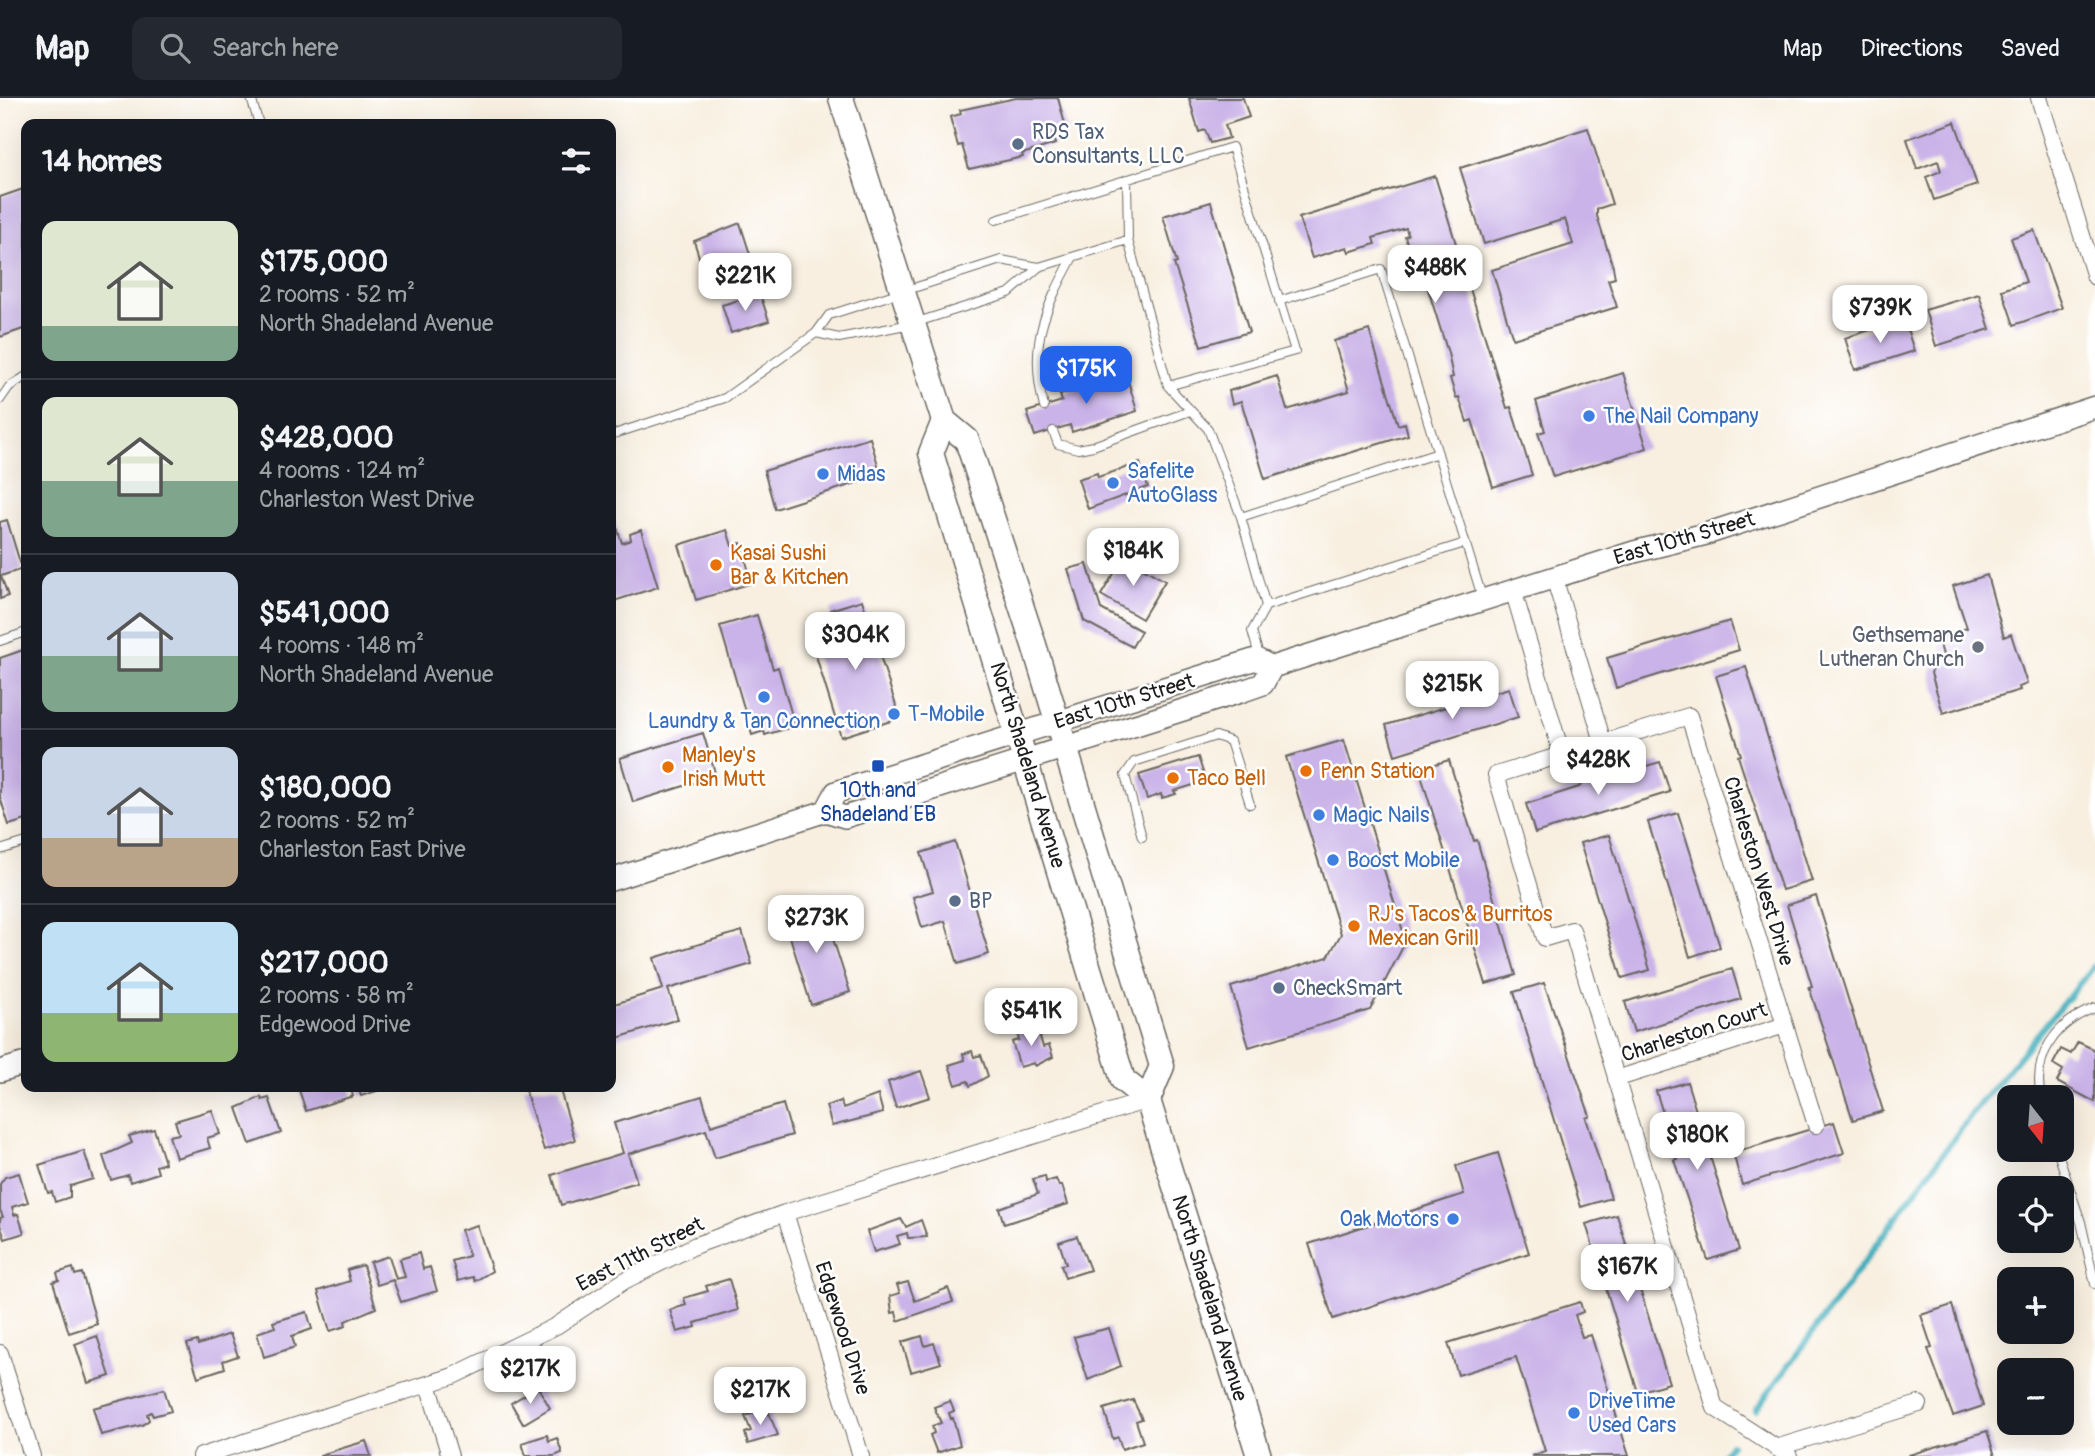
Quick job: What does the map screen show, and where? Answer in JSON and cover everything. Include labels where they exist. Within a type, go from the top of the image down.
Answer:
[{"type":"main road","name":"North Shadeland Avenue","points":[[841,98],[900,290],[944,421],[967,440],[1066,748],[1162,1066],[1148,1100]]},
{"type":"main road","name":"East 10th Street","points":[[826,811],[836,792],[1018,734],[1256,659],[1266,664],[1661,544],[1706,534],[2095,407]]},
{"type":"main road","name":"North Shadeland Avenue","points":[[944,421],[931,453],[1123,1080],[1148,1100],[1259,1456]]},
{"type":"main road","name":"East 10th Street","points":[[616,878],[826,811],[845,817],[1263,684],[1266,664]]},
{"type":"main road","points":[[0,1071],[21,1065]]},
{"type":"street","points":[[2039,98],[2095,277]]},
{"type":"street","points":[[1554,577],[1603,742]]},
{"type":"street","points":[[1513,590],[1562,755]]},
{"type":"street","name":"Charleston West Drive","points":[[1616,1079],[1572,930],[1545,938],[1496,775],[1689,716],[1816,1125]]},
{"type":"street","name":"Charleston Court","points":[[1616,1079],[1785,1025]]},
{"type":"street","points":[[1616,1079],[1715,1408],[1784,1452],[1919,1404]]},
{"type":"street","name":"East 11th Street","points":[[201,1456],[453,1377],[531,1339],[624,1281],[696,1245],[785,1213],[1148,1100]]},
{"type":"street","name":"Edgewood Drive","points":[[785,1213],[862,1456]]},
{"type":"street","points":[[0,1353],[32,1456]]},
{"type":"street","points":[[428,1384],[450,1456]]},
{"type":"lane","points":[[251,98],[257,119]]},
{"type":"lane","points":[[996,220],[1231,147],[1295,351],[1168,386]]},
{"type":"lane","points":[[1127,179],[1128,240],[1168,386],[1208,429],[1241,517],[1266,606]]},
{"type":"lane","points":[[816,333],[839,338],[911,324],[1009,293],[1039,267],[1128,240]]},
{"type":"lane","points":[[1044,407],[1037,378],[1038,337],[1051,299],[1073,257]]},
{"type":"lane","points":[[616,433],[725,398],[816,333],[829,315],[900,290],[1001,260],[1039,267]]},
{"type":"lane","points":[[1279,301],[1381,269],[1483,600]]},
{"type":"lane","points":[[0,400],[9,387],[21,379]]},
{"type":"lane","points":[[1053,431],[1058,444],[1078,449],[1190,411]]},
{"type":"lane","points":[[1241,517],[1438,453]]},
{"type":"lane","points":[[1266,664],[1252,631],[1266,606],[1465,543]]},
{"type":"lane","points":[[0,641],[21,634]]},
{"type":"lane","points":[[1143,837],[1125,785],[1125,775],[1134,762],[1216,736],[1230,741],[1251,803]]},
{"type":"lane","points":[[0,850],[21,844]]},
{"type":"lane","points":[[2040,1085],[2038,1066],[2047,1048],[2071,1020],[2095,1008]]},
{"type":"lane","points":[[2061,1162],[2081,1222],[2095,1284]]},
{"type":"building","points":[[1016,98],[1058,98],[1067,132],[1052,135],[1055,144],[1022,154],[1023,157],[969,169],[962,145],[958,146],[950,117],[961,114],[960,110]]},
{"type":"building","points":[[1189,98],[1243,98],[1249,117],[1225,125],[1229,138],[1210,143],[1205,130],[1199,132]]},
{"type":"building","points":[[1955,122],[1977,185],[1934,200],[1926,177],[1941,171],[1938,161],[1917,169],[1907,139]]},
{"type":"building","points":[[1588,128],[1612,204],[1597,209],[1597,216],[1613,267],[1615,278],[1608,280],[1617,307],[1513,339],[1492,270],[1573,244],[1565,219],[1484,244],[1460,168]]},
{"type":"building","points":[[1435,176],[1507,408],[1511,407],[1532,475],[1493,487],[1472,420],[1467,422],[1459,397],[1456,398],[1450,378],[1453,377],[1448,353],[1427,286],[1425,287],[1415,255],[1411,257],[1405,236],[1408,235],[1406,228],[1373,238],[1375,244],[1349,252],[1347,247],[1312,258],[1299,218]]},
{"type":"building","points":[[21,190],[21,330],[0,337],[0,197]]},
{"type":"building","points":[[1211,202],[1249,332],[1201,346],[1174,264],[1177,263],[1163,216]]},
{"type":"building","points":[[740,223],[755,270],[726,279],[724,273],[706,279],[694,241]]},
{"type":"building","points":[[2034,230],[2062,308],[2014,325],[2002,290],[2026,282],[2011,238]]},
{"type":"building","points":[[760,294],[769,321],[731,333],[722,305]]},
{"type":"building","points":[[1979,294],[1990,329],[1936,346],[1925,310]]},
{"type":"building","points":[[1904,319],[1914,351],[1855,370],[1845,338]]},
{"type":"building","points":[[1369,330],[1398,425],[1405,423],[1408,435],[1265,479],[1241,401],[1232,404],[1229,391],[1277,376],[1287,410],[1349,391],[1334,341]]},
{"type":"building","name":"The Nail Company","points":[[1623,373],[1647,448],[1553,477],[1538,433],[1545,431],[1536,401]]},
{"type":"building","points":[[1126,374],[1137,411],[1072,432],[1070,425],[1035,436],[1027,412],[1062,401],[1060,395],[1081,388],[1080,385]]},
{"type":"building","name":"Midas","points":[[870,438],[881,475],[775,509],[764,471]]},
{"type":"building","name":"Safelite AutoGlass","points":[[1140,463],[1148,487],[1088,509],[1078,479],[1097,473],[1098,477]]},
{"type":"building","points":[[7,520],[21,569],[1,576],[8,596],[0,599],[0,522]]},
{"type":"building","points":[[616,524],[622,543],[631,540],[630,534],[641,530],[658,587],[616,600]]},
{"type":"building","name":"Kasai Sushi Bar & Kitchen","points":[[727,530],[732,546],[741,543],[752,583],[696,600],[679,545]]},
{"type":"building","points":[[1124,557],[1165,581],[1142,619],[1101,595]]},
{"type":"building","points":[[1087,564],[1101,609],[1141,631],[1132,647],[1084,621],[1068,569]]},
{"type":"building","name":"Gethsemane Lutheran Church","points":[[1987,575],[2004,637],[2011,634],[2027,684],[2019,687],[2020,690],[1943,713],[1931,673],[1935,663],[1943,655],[1938,638],[1967,628],[1953,586]]},
{"type":"building","points":[[862,600],[900,718],[841,737],[813,646],[819,634],[836,629],[830,610]]},
{"type":"building","name":"Laundry & Tan Connection","points":[[757,615],[773,669],[778,667],[795,726],[765,735],[764,731],[752,735],[720,626]]},
{"type":"building","points":[[1730,621],[1739,650],[1616,688],[1607,658]]},
{"type":"building","points":[[21,651],[21,821],[9,825],[0,797],[0,658]]},
{"type":"building","points":[[1746,667],[1812,881],[1782,890],[1738,756],[1741,755],[1716,676]]},
{"type":"building","points":[[1509,688],[1518,717],[1395,755],[1386,725]]},
{"type":"building","name":"Manley's Irish Mutt","points":[[703,733],[716,776],[633,802],[620,758]]},
{"type":"building","points":[[1344,740],[1406,941],[1370,1010],[1249,1047],[1231,987],[1328,957],[1341,934],[1286,757]]},
{"type":"building","name":"Taco Bell","points":[[1198,757],[1206,781],[1174,791],[1176,794],[1162,798],[1161,794],[1147,799],[1139,775]]},
{"type":"building","points":[[1449,760],[1474,841],[1477,840],[1516,975],[1486,984],[1419,769]]},
{"type":"building","points":[[1660,762],[1670,792],[1535,833],[1526,804],[1579,787],[1592,775],[1606,778]]},
{"type":"building","points":[[1678,813],[1720,947],[1690,957],[1648,822]]},
{"type":"building","points":[[1609,835],[1650,970],[1622,978],[1580,843]]},
{"type":"building","points":[[955,842],[989,954],[958,964],[945,921],[922,928],[913,897],[933,891],[921,853]]},
{"type":"building","points":[[1816,896],[1883,1111],[1853,1120],[1809,987],[1812,986],[1787,905]]},
{"type":"building","points":[[811,905],[815,920],[826,917],[850,992],[811,1005],[783,914]]},
{"type":"building","points":[[742,931],[752,964],[668,989],[678,1019],[616,1038],[616,1003],[663,989],[654,958]]},
{"type":"building","points":[[1732,969],[1741,999],[1634,1032],[1625,1002]]},
{"type":"building","points":[[1544,983],[1590,1116],[1586,1118],[1611,1198],[1581,1207],[1514,992]]},
{"type":"building","points":[[1031,1025],[1034,1035],[1039,1033],[1043,1047],[1049,1045],[1053,1057],[1035,1066],[1034,1063],[1020,1067],[1012,1042],[1019,1040],[1016,1030]]},
{"type":"building","points":[[2078,1042],[2095,1050],[2095,1102],[2074,1091],[2074,1085],[2057,1082],[2063,1070],[2053,1064],[2061,1049],[2071,1054]]},
{"type":"building","points":[[972,1051],[974,1057],[981,1055],[988,1076],[970,1086],[968,1081],[956,1085],[949,1065],[965,1060],[963,1054]]},
{"type":"building","points":[[921,1071],[930,1097],[896,1108],[888,1082]]},
{"type":"building","points":[[1687,1082],[1739,1250],[1708,1260],[1674,1160],[1677,1159],[1656,1091]]},
{"type":"building","points":[[300,1092],[352,1092],[353,1096],[306,1111]]},
{"type":"building","points":[[526,1092],[561,1092],[575,1140],[544,1150]]},
{"type":"building","points":[[878,1095],[883,1113],[832,1126],[826,1106],[841,1101],[843,1108]]},
{"type":"building","points":[[702,1096],[711,1126],[783,1104],[792,1135],[715,1158],[706,1130],[628,1154],[637,1182],[561,1205],[552,1175],[623,1153],[614,1123]]},
{"type":"building","points":[[261,1097],[262,1100],[269,1098],[281,1133],[250,1144],[237,1108]]},
{"type":"building","points":[[212,1110],[220,1134],[207,1138],[210,1148],[176,1158],[169,1136],[179,1134],[175,1121]]},
{"type":"building","points":[[1834,1122],[1844,1153],[1742,1185],[1733,1153]]},
{"type":"building","points":[[154,1129],[165,1163],[156,1166],[158,1173],[130,1182],[128,1175],[111,1180],[103,1156],[132,1143],[129,1136]]},
{"type":"building","points":[[84,1151],[93,1179],[70,1186],[70,1197],[55,1202],[52,1192],[48,1193],[39,1165]]},
{"type":"building","name":"Oak Motors","points":[[1498,1153],[1529,1253],[1333,1319],[1309,1244],[1464,1194],[1456,1166]]},
{"type":"building","points":[[19,1173],[28,1202],[12,1207],[14,1215],[18,1214],[24,1233],[5,1239],[0,1225],[0,1218],[3,1217],[0,1210],[0,1184],[5,1177]]},
{"type":"building","points":[[1045,1176],[1046,1182],[1056,1179],[1059,1186],[1062,1185],[1068,1204],[1004,1224],[999,1208],[1038,1194],[1033,1179]]},
{"type":"building","points":[[1617,1215],[1669,1383],[1638,1392],[1586,1224]]},
{"type":"building","points":[[901,1219],[906,1227],[921,1220],[927,1237],[908,1238],[907,1233],[897,1236],[900,1244],[874,1252],[867,1231]]},
{"type":"building","points":[[477,1225],[492,1271],[475,1281],[473,1277],[458,1281],[452,1261],[469,1256],[461,1230]]},
{"type":"building","points":[[1077,1236],[1090,1270],[1065,1278],[1061,1265],[1066,1264],[1059,1242]]},
{"type":"building","points":[[419,1253],[423,1269],[430,1267],[437,1291],[401,1302],[393,1280],[377,1285],[370,1262],[389,1256],[396,1279],[405,1277],[400,1259]]},
{"type":"building","points":[[363,1265],[376,1308],[345,1321],[346,1326],[330,1331],[318,1291],[350,1281],[347,1270]]},
{"type":"building","points":[[73,1268],[75,1275],[82,1273],[97,1324],[69,1333],[53,1282],[59,1280],[57,1273]]},
{"type":"building","points":[[729,1279],[738,1310],[695,1323],[696,1327],[677,1332],[670,1310],[686,1305],[684,1298],[708,1291],[706,1286]]},
{"type":"building","points":[[908,1282],[915,1301],[948,1288],[953,1302],[898,1321],[896,1312],[892,1313],[890,1296],[900,1293],[897,1285]]},
{"type":"building","name":"DriveTime Used Cars","points":[[1580,1302],[1583,1312],[1575,1315],[1582,1337],[1591,1335],[1629,1456],[1531,1456],[1545,1451],[1516,1357],[1458,1375],[1448,1343]]},
{"type":"building","points":[[1952,1305],[1983,1406],[1953,1416],[1928,1349],[1932,1348],[1921,1315]]},
{"type":"building","points":[[307,1312],[312,1329],[292,1336],[295,1347],[264,1357],[257,1333],[275,1327],[273,1322]]},
{"type":"building","points":[[1109,1328],[1121,1366],[1088,1380],[1074,1337]]},
{"type":"building","points":[[230,1334],[238,1356],[223,1361],[225,1368],[198,1377],[187,1344],[197,1341],[198,1345]]},
{"type":"building","points":[[97,1336],[110,1376],[88,1383],[75,1344]]},
{"type":"building","points":[[922,1336],[925,1346],[934,1343],[941,1363],[911,1372],[902,1342]]},
{"type":"building","points":[[538,1387],[550,1408],[523,1424],[511,1403]]},
{"type":"building","points":[[164,1389],[171,1411],[153,1416],[151,1412],[147,1414],[149,1420],[142,1425],[101,1435],[93,1408]]},
{"type":"building","points":[[1133,1400],[1142,1419],[1136,1421],[1143,1442],[1122,1449],[1118,1437],[1113,1439],[1104,1409]]},
{"type":"building","points":[[950,1401],[954,1411],[949,1413],[951,1419],[953,1418],[960,1445],[937,1453],[930,1435],[934,1433],[932,1426],[941,1423],[934,1407]]},
{"type":"building","points":[[767,1409],[778,1435],[748,1444],[745,1433],[751,1431],[745,1416]]},
{"type":"building","points":[[1987,1431],[1995,1456],[1909,1456],[1909,1455]]},
{"type":"building","points":[[547,1435],[549,1441],[557,1438],[562,1453],[554,1456],[526,1456],[522,1443]]},
{"type":"building","points":[[366,1441],[371,1456],[320,1456],[320,1455]]},
{"type":"waterway","points":[[1756,1410],[1974,1111],[2095,965]]},
{"type":"waterway","points":[[1722,1456],[1731,1444]]},
{"type":"place","name":"RDS Tax Consultants, LLC","points":[[1018,144]]},
{"type":"place","name":"The Nail Company","points":[[1589,416]]},
{"type":"place","name":"Midas","points":[[823,474]]},
{"type":"place","name":"Safelite AutoGlass","points":[[1113,483]]},
{"type":"place","name":"Kasai Sushi Bar & Kitchen","points":[[716,565]]},
{"type":"place","name":"Gethsemane Lutheran Church","points":[[1978,647]]},
{"type":"place","name":"Laundry & Tan Connection","points":[[764,697]]},
{"type":"place","name":"T-Mobile","points":[[894,714]]},
{"type":"place","name":"10th and Shadeland EB","points":[[878,766]]},
{"type":"place","name":"Manley's Irish Mutt","points":[[668,767]]},
{"type":"place","name":"Penn Station","points":[[1306,771]]},
{"type":"place","name":"Taco Bell","points":[[1173,778]]},
{"type":"place","name":"Magic Nails","points":[[1319,815]]},
{"type":"place","name":"Boost Mobile","points":[[1333,860]]},
{"type":"place","name":"BP","points":[[955,901]]},
{"type":"place","name":"RJ's Tacos & Burritos Mexican Grill","points":[[1354,926]]},
{"type":"place","name":"CheckSmart","points":[[1279,988]]},
{"type":"place","name":"Oak Motors","points":[[1453,1219]]},
{"type":"place","name":"DriveTime Used Cars","points":[[1574,1413]]}]
